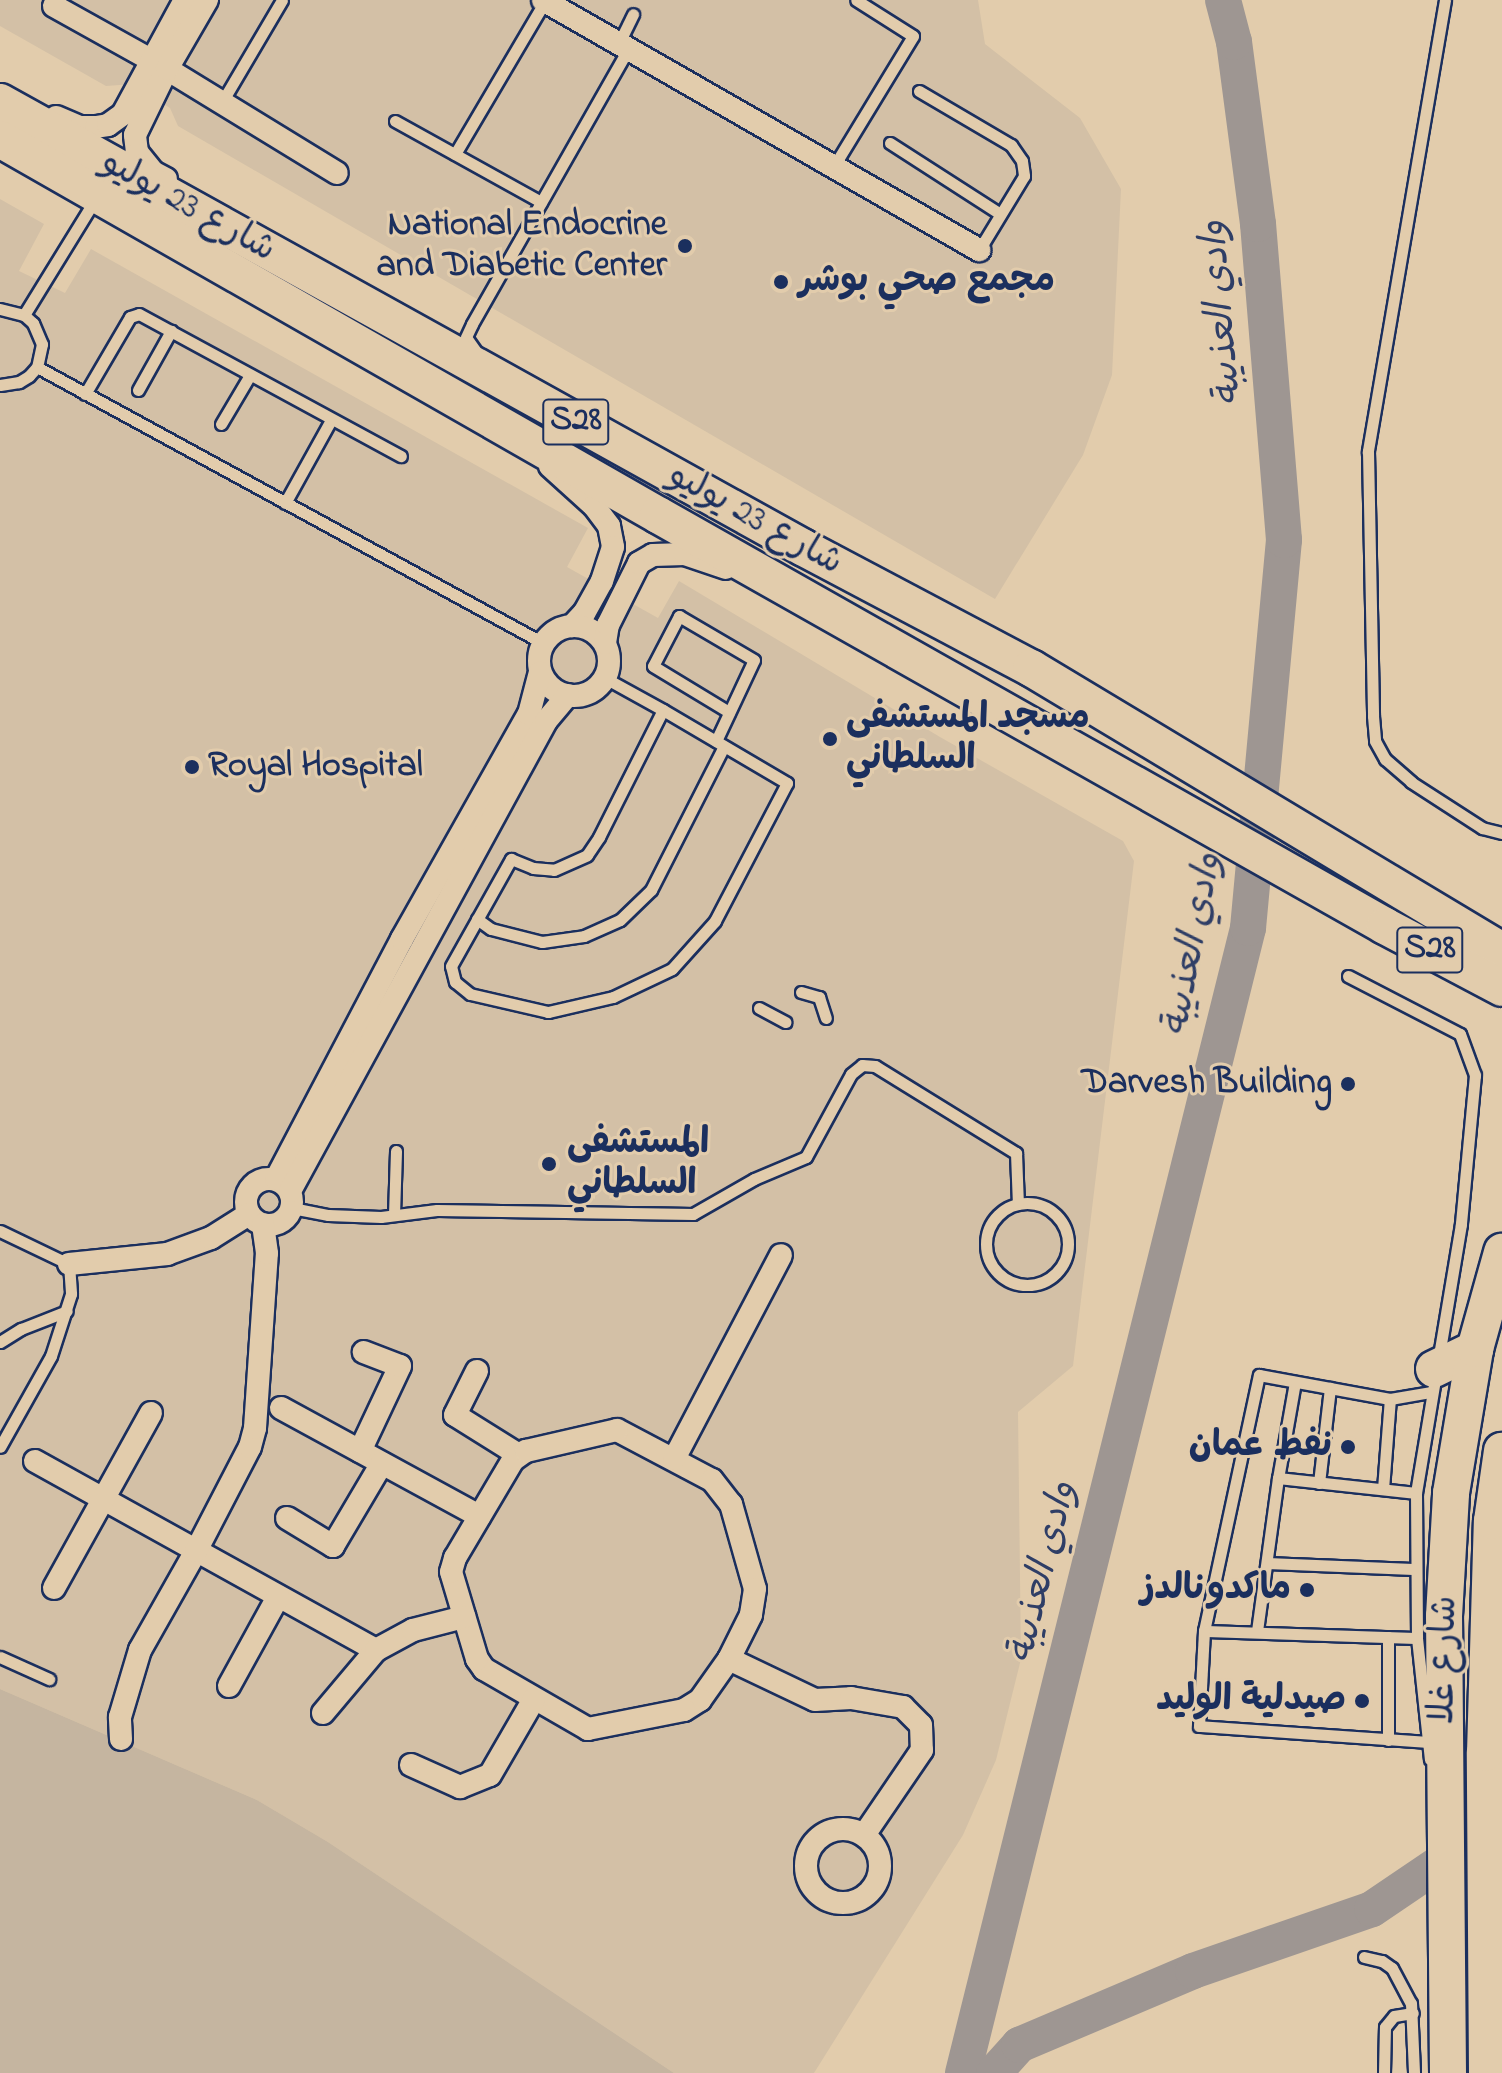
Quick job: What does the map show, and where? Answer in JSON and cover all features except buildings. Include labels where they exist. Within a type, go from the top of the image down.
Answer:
[{"type":"main road","name":"شارع 23 يوليو","points":[[0,102],[585,427],[1031,668],[1502,951]]},
{"type":"main road","name":"شارع 23 يوليو","points":[[0,139],[1357,911],[1502,988]]},
{"type":"main road","points":[[1383,881],[1436,888],[1502,926]]},
{"type":"main road","points":[[1357,911],[1372,930],[1502,1011]]},
{"type":"main road","name":"شارع غلا","points":[[1448,2073],[1444,1616],[1451,1493],[1475,1349],[1502,1252]]},
{"type":"main road","points":[[1432,1380],[1475,1349]]},
{"type":"main road","name":"شارع غلا","points":[[1487,2073],[1484,1856],[1492,1521],[1502,1451]]},
{"type":"main road","points":[[1484,1856],[1502,1768]]},
{"type":"main road","points":[[1484,1906],[1502,1948]]},
{"type":"street","points":[[185,0],[140,119],[135,135],[137,152],[153,172],[246,224],[331,287]]},
{"type":"street","points":[[0,88],[80,127],[108,125],[123,114],[207,0]]},
{"type":"street","points":[[544,1],[979,250]]},
{"type":"street","points":[[54,6],[159,64],[337,173]]},
{"type":"street","points":[[69,1264],[167,1254],[256,1219],[284,1220],[286,1193],[402,939],[529,714],[540,672],[543,643],[550,634],[572,626],[584,613],[602,581],[613,547],[609,526],[594,506],[517,435]]},
{"type":"street","points":[[540,672],[551,687],[568,695],[589,692],[605,678],[609,667],[605,643],[624,591],[639,563],[653,555],[685,554],[808,597]]},
{"type":"street","points":[[572,626],[591,630],[605,643]]},
{"type":"street","points":[[286,1193],[546,721],[568,695]]},
{"type":"street","points":[[121,1739],[120,1717],[140,1650],[250,1447],[255,1428],[267,1253],[256,1219],[246,1203],[250,1189],[261,1180],[286,1193]]},
{"type":"street","points":[[674,1459],[781,1255]]},
{"type":"street","points":[[360,1451],[400,1366],[364,1352]]},
{"type":"street","points":[[477,1371],[455,1415],[519,1455]]},
{"type":"street","points":[[281,1408],[479,1516]]},
{"type":"street","points":[[54,1588],[151,1413]]},
{"type":"street","points":[[617,1430],[674,1459],[712,1480],[731,1504],[755,1589],[751,1615],[729,1659],[700,1700],[684,1710],[600,1729],[578,1725],[484,1669],[477,1659],[451,1572],[479,1516],[513,1460],[519,1455],[591,1433],[617,1430]]},
{"type":"street","points":[[35,1461],[376,1650]]},
{"type":"street","points":[[287,1518],[333,1546],[382,1463]]},
{"type":"street","points":[[229,1686],[278,1597]]},
{"type":"street","points":[[323,1713],[376,1650],[413,1630],[464,1617]]},
{"type":"street","points":[[729,1659],[815,1700],[851,1698],[903,1707],[921,1725],[922,1750],[864,1835]]},
{"type":"street","points":[[411,1765],[460,1787],[490,1775],[534,1699]]},
{"type":"lane","points":[[222,102],[282,0]]},
{"type":"lane","points":[[834,166],[913,36],[856,0]]},
{"type":"lane","points":[[1445,0],[1368,451],[1373,716],[1375,741],[1385,759],[1411,782],[1482,828],[1502,833]]},
{"type":"lane","points":[[455,154],[544,1]]},
{"type":"lane","points":[[585,427],[472,349],[466,337],[624,46],[633,14]]},
{"type":"lane","points":[[919,91],[1011,145],[1022,161],[1024,176],[979,250]]},
{"type":"lane","points":[[395,121],[541,202]]},
{"type":"lane","points":[[890,143],[1000,214]]},
{"type":"lane","points":[[24,315],[98,194]]},
{"type":"lane","points":[[0,309],[24,315],[33,323],[42,344],[37,367],[19,382],[0,385]]},
{"type":"lane","points":[[85,394],[130,317],[147,316],[401,456]]},
{"type":"lane","points":[[138,390],[171,331]]},
{"type":"lane","points":[[37,367],[543,643]]},
{"type":"lane","points":[[221,424],[250,375]]},
{"type":"lane","points":[[285,503],[331,420]]},
{"type":"lane","points":[[477,919],[491,929],[542,942],[584,936],[620,920],[651,890],[720,744],[729,712],[754,660],[679,616],[653,666],[729,712]]},
{"type":"lane","points":[[605,678],[663,710],[787,783],[715,921],[672,969],[613,997],[548,1012],[470,994],[455,982],[451,966],[511,859],[533,868],[554,870],[587,855],[663,710]]},
{"type":"lane","points":[[1348,976],[1460,1034],[1475,1075],[1461,1224],[1432,1380],[1416,1493],[1413,1569],[1417,1638],[1426,1742],[1444,1818]]},
{"type":"lane","points":[[801,992],[819,997],[826,1018]]},
{"type":"lane","points":[[759,1008],[785,1022]]},
{"type":"lane","points":[[286,1193],[328,1215],[394,1215],[437,1210],[693,1214],[754,1179],[806,1157],[851,1074],[862,1065],[875,1066],[1016,1153],[1018,1204]]},
{"type":"lane","points":[[394,1215],[396,1151]]},
{"type":"lane","points":[[1018,1204],[1045,1208],[1064,1228],[1068,1241],[1061,1268],[1038,1284],[1024,1285],[1000,1276],[987,1254],[986,1241],[996,1217],[1018,1204]]},
{"type":"lane","points":[[0,1231],[69,1264],[71,1294],[51,1356],[0,1447]]},
{"type":"lane","points":[[0,1342],[21,1329],[67,1311]]},
{"type":"lane","points":[[1426,1742],[1199,1726],[1204,1631],[1259,1375],[1390,1399],[1432,1380]]},
{"type":"lane","points":[[1257,1631],[1295,1382]]},
{"type":"lane","points":[[1319,1483],[1330,1388]]},
{"type":"lane","points":[[1383,1489],[1390,1399]]},
{"type":"lane","points":[[1278,1478],[1416,1493]]},
{"type":"lane","points":[[1267,1563],[1413,1569]]},
{"type":"lane","points":[[1204,1631],[1417,1638]]},
{"type":"lane","points":[[1388,1637],[1388,1740]]},
{"type":"lane","points":[[0,1657],[49,1679]]},
{"type":"lane","points":[[1364,1957],[1382,1961],[1392,1968],[1411,2003],[1414,2073]]},
{"type":"lane","points":[[1384,2073],[1385,2027],[1394,2016],[1413,2013]]},
{"type":"shaded area","name":"مجمع صحي بوشر","points":[[0,0],[978,0],[985,44],[1080,118],[1121,189],[1112,375],[1083,455],[995,599],[178,126],[170,108],[132,84],[106,86],[0,26]]},
{"type":"shaded area","name":"المستشفى السلطاني","points":[[0,199],[44,224],[19,271],[65,293],[91,249],[588,528],[567,567],[658,618],[679,581],[940,737],[1123,841],[1134,861],[1073,1366],[1018,1412],[1021,1659],[996,1760],[963,1835],[814,2073],[674,2073],[328,1842],[257,1800],[0,1689]]},
{"type":"shaded area","points":[[0,1689],[257,1800],[328,1842],[674,2073],[0,2073]]},
{"type":"waterway","name":"وادي العذيبة","points":[[963,2073],[1248,928],[1284,540],[1258,224],[1234,42],[1223,0]]},
{"type":"waterway","name":"وادي العذيبة","points":[[994,2073],[1019,2045],[1193,1971],[1372,1909],[1502,1821]]},
{"type":"place","name":"National Endocrine and Diabetic Center","points":[[685,246]]},
{"type":"place","name":"مجمع صحي بوشر","points":[[781,282]]},
{"type":"place","name":"مسجد المستشفى السلطاني","points":[[830,739]]},
{"type":"place","name":"Royal Hospital","points":[[192,767]]},
{"type":"place","name":"Darvesh Building","points":[[1348,1084]]},
{"type":"place","name":"المستشفى السلطاني","points":[[549,1164]]},
{"type":"place","name":"نفط عمان","points":[[1348,1447]]},
{"type":"place","name":"ماكدونالدز","points":[[1307,1590]]},
{"type":"place","name":"صيدلية الوليد","points":[[1362,1701]]}]
